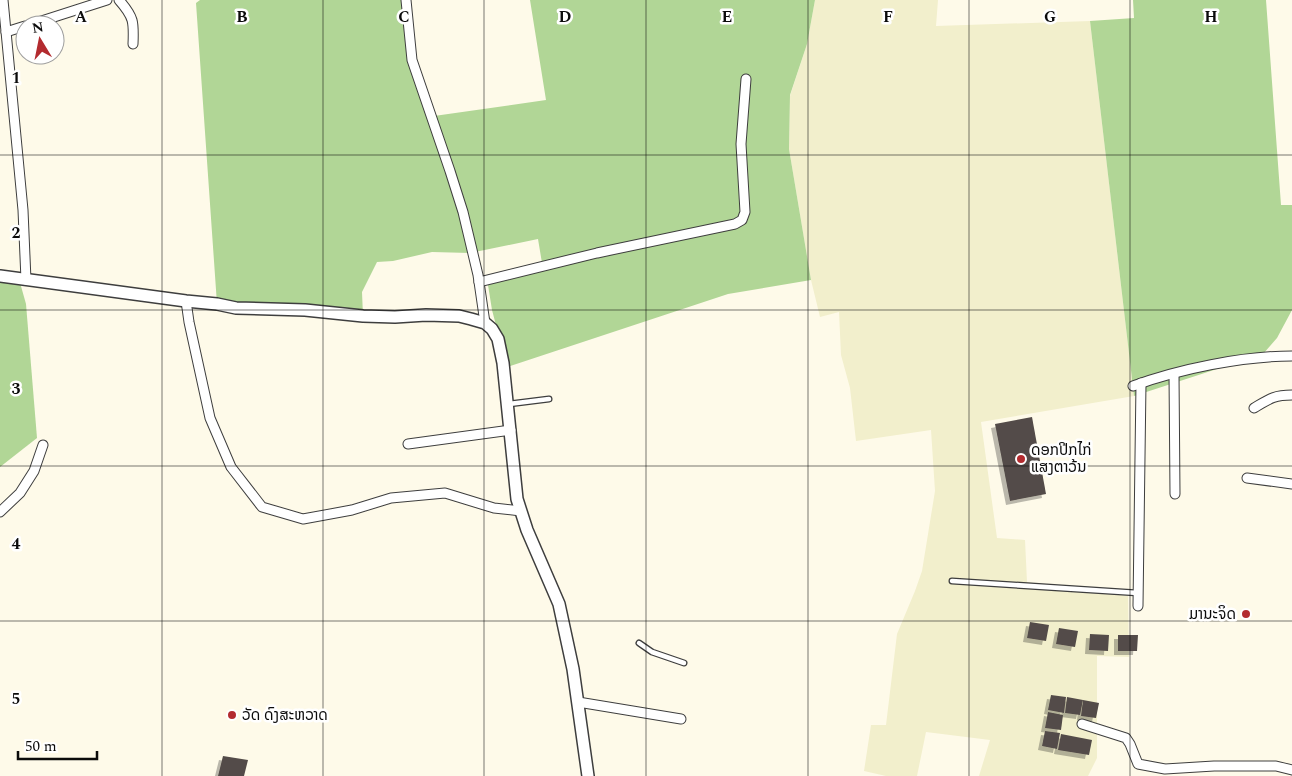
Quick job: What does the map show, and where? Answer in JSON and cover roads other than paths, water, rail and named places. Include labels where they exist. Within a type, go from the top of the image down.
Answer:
[{"type":"street","points":[[3,0],[23,210],[26,280]]},
{"type":"street","points":[[60,15],[107,0]]},
{"type":"street","points":[[119,0],[130,12],[134,25],[133,44]]},
{"type":"street","points":[[406,0],[412,60],[463,212],[478,274],[485,324]]},
{"type":"street","points":[[6,32],[15,29]]},
{"type":"street","points":[[479,282],[597,253],[735,224],[742,220],[745,212],[741,144],[746,79]]},
{"type":"street","points":[[0,276],[236,308],[305,310],[363,316],[459,316],[485,324],[492,329],[498,339],[503,363],[518,499],[531,538],[559,604],[578,702],[588,776]]},
{"type":"street","points":[[186,301],[210,418],[231,467],[262,507],[303,519],[352,510],[391,498],[445,493],[494,508],[521,511]]},
{"type":"street","points":[[1138,606],[1137,385],[1220,363],[1292,356]]},
{"type":"street","points":[[1174,374],[1175,494]]},
{"type":"street","points":[[1254,408],[1272,397],[1292,395]]},
{"type":"street","points":[[408,444],[511,430]]},
{"type":"street","points":[[0,512],[20,493],[34,471],[43,445]]},
{"type":"street","points":[[1247,478],[1292,484]]},
{"type":"street","points":[[578,702],[681,718]]},
{"type":"street","points":[[1082,724],[1126,738],[1138,764],[1165,769],[1214,766],[1276,766],[1292,770]]},
{"type":"lane","points":[[508,404],[549,399]]},
{"type":"lane","points":[[952,581],[1138,593]]},
{"type":"lane","points":[[639,643],[652,652],[684,663]]},
{"type":"place","name":"ດອກປີກໄກ່ ແສງຕາວ້ນ","points":[[1021,459]]},
{"type":"place","name":"ມານະຈິດ","points":[[1246,614]]},
{"type":"place","name":"ວັດ ດົງສະຫວາດ","points":[[232,715]]}]
